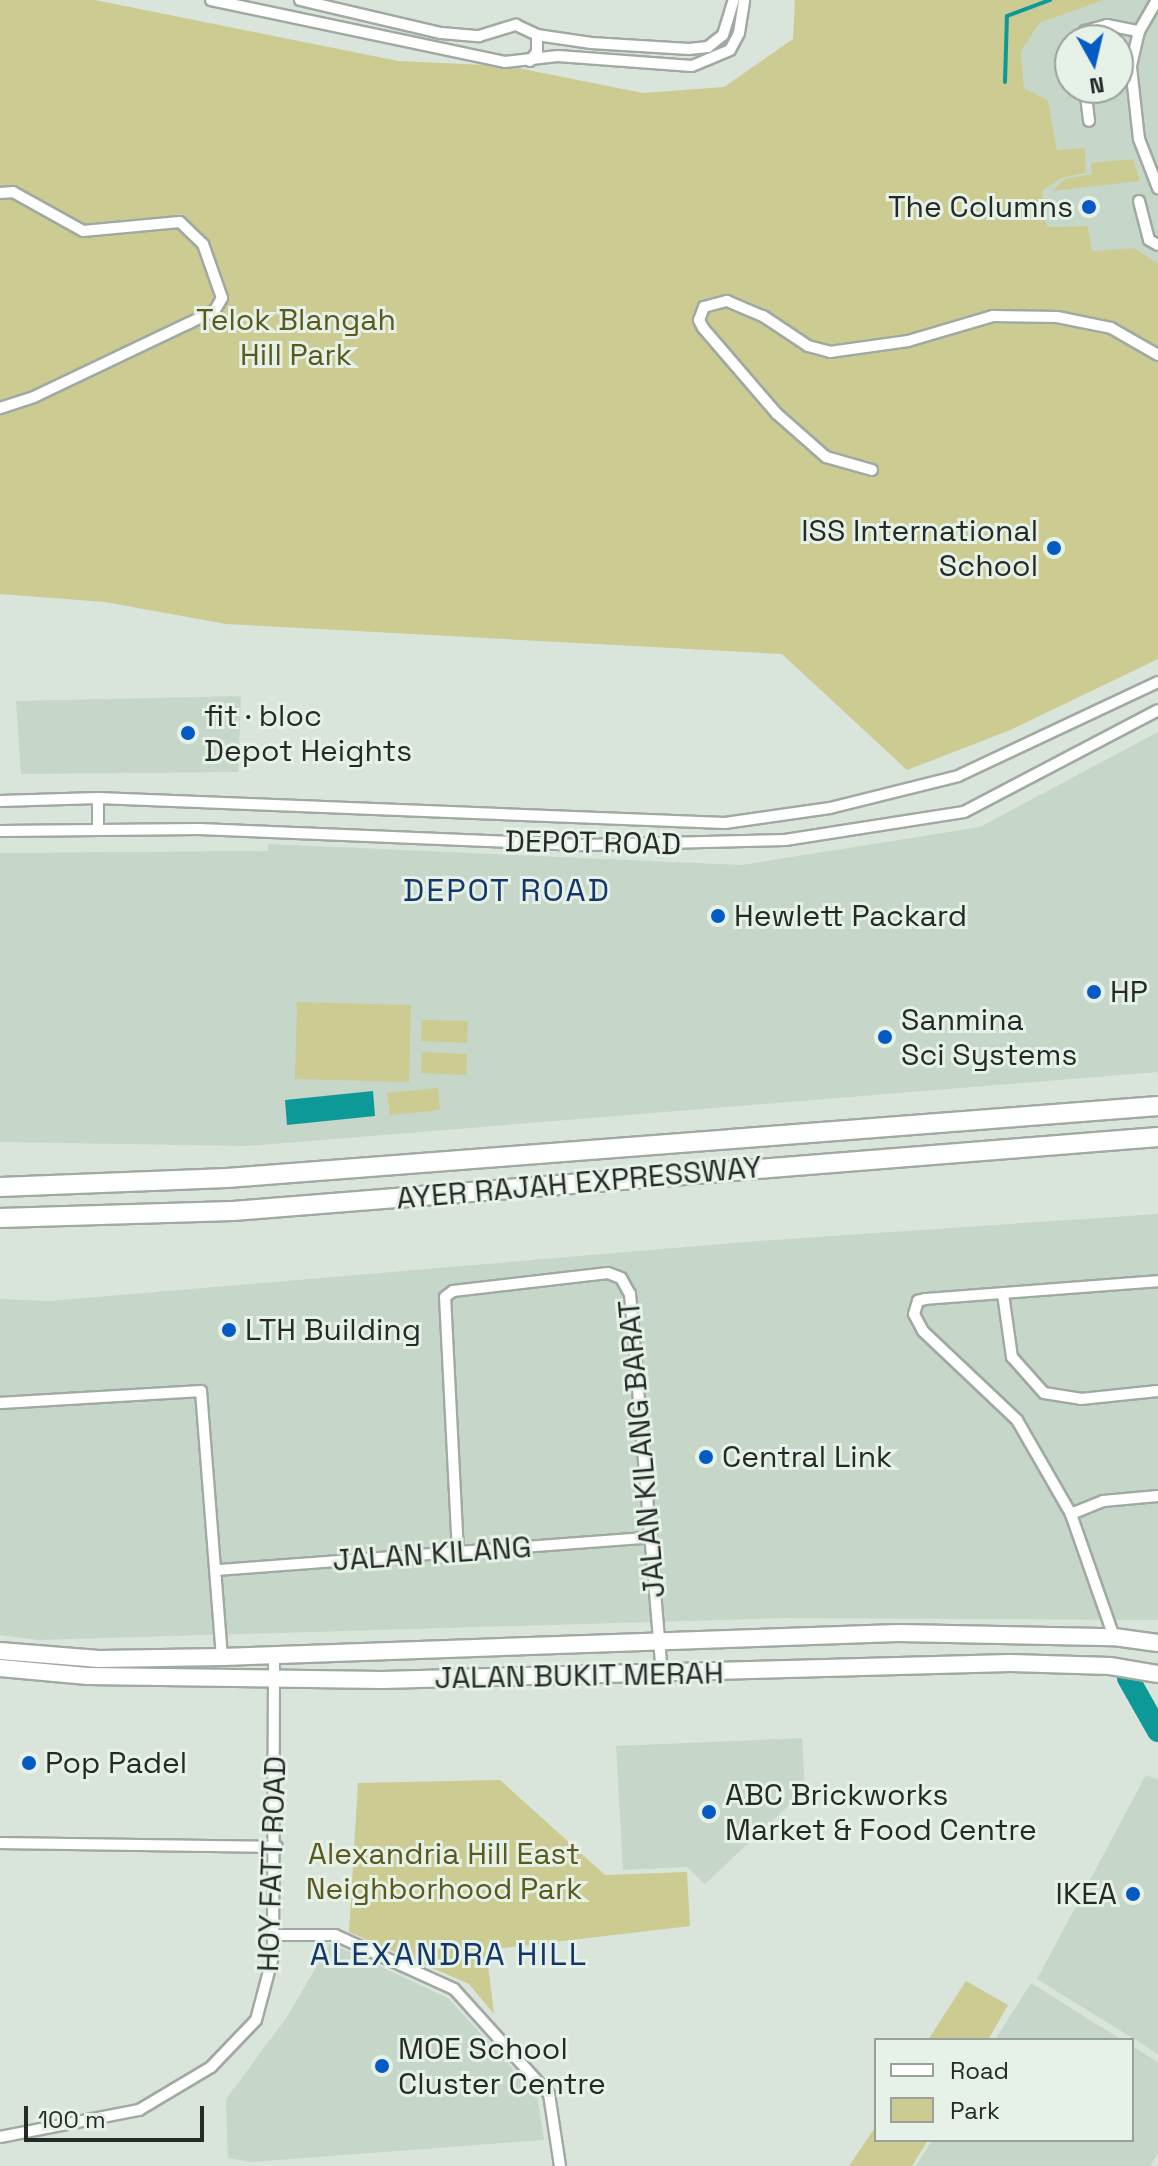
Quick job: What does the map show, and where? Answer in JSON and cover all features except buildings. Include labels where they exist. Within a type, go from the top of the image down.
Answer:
[{"type":"highway","name":"AYER RAJAH EXPRESSWAY","points":[[0,1187],[227,1178],[1158,1106]]},
{"type":"highway","name":"AYER RAJAH EXPRESSWAY","points":[[0,1218],[233,1211],[1158,1137]]},
{"type":"main road","name":"JALAN BUKIT MERAH","points":[[0,1651],[99,1659],[222,1657],[971,1634],[1114,1637],[1158,1643]]},
{"type":"main road","points":[[971,1634],[971,1664]]},
{"type":"main road","points":[[501,1647],[508,1669],[537,1677]]},
{"type":"main road","name":"JALAN BUKIT MERAH","points":[[0,1668],[88,1676],[274,1679],[662,1675],[971,1664],[1110,1666],[1158,1674]]},
{"type":"street","points":[[211,0],[505,62],[558,56],[692,66],[713,61],[730,50],[739,33],[744,0]]},
{"type":"street","points":[[300,0],[441,33],[479,36],[516,25],[537,35],[699,49],[723,35],[734,0]]},
{"type":"street","points":[[1157,0],[1139,31],[1131,67],[1132,103],[1139,139],[1158,188]]},
{"type":"street","points":[[1134,30],[1139,31]]},
{"type":"street","points":[[530,61],[537,52],[537,35]]},
{"type":"street","points":[[1087,104],[1089,121]]},
{"type":"street","points":[[0,193],[13,192],[83,231],[180,222],[203,244],[222,298],[215,310],[34,397],[0,408]]},
{"type":"street","points":[[1139,201],[1149,240],[1158,245]]},
{"type":"street","points":[[872,470],[826,457],[777,414],[703,328],[699,315],[704,307],[727,301],[763,316],[808,346],[830,352],[908,341],[993,316],[1057,317],[1111,328],[1158,355]]},
{"type":"street","name":"DEPOT ROAD","points":[[0,801],[98,798],[725,823],[830,808],[958,776],[1158,682]]},
{"type":"street","name":"DEPOT ROAD","points":[[0,831],[98,829],[585,845],[785,840],[964,812],[1158,710]]},
{"type":"street","points":[[98,798],[98,829]]},
{"type":"street","name":"JALAN KILANG BARAT","points":[[458,1553],[445,1297],[453,1291],[608,1273],[621,1278],[630,1294],[647,1538],[662,1675]]},
{"type":"street","points":[[1114,1637],[1071,1514],[1017,1420],[914,1319],[918,1301],[1158,1281]]},
{"type":"street","points":[[1003,1294],[1012,1357],[1044,1393],[1081,1399],[1158,1391]]},
{"type":"street","points":[[0,1403],[201,1391],[218,1570],[222,1657]]},
{"type":"street","points":[[1071,1514],[1103,1501],[1158,1496]]},
{"type":"street","name":"JALAN KILANG","points":[[218,1570],[647,1538]]},
{"type":"street","name":"HOY FATT ROAD","points":[[0,2137],[139,2110],[211,2067],[256,2020],[270,1983],[274,1935],[277,1847],[274,1655]]},
{"type":"street","points":[[0,1843],[277,1847]]},
{"type":"street","points":[[274,1935],[335,1935],[454,1989],[549,2094],[560,2166]]},
{"type":"shaded area","points":[[1104,0],[1158,0],[1158,263],[1134,248],[1092,252],[1088,226],[1047,227],[1042,191],[1061,178],[1086,173],[1085,148],[1057,151],[1048,100],[1024,88],[1021,52],[1038,23]]},
{"type":"shaded area","points":[[241,696],[238,772],[21,774],[16,701]]},
{"type":"shaded area","points":[[1158,732],[1158,1072],[247,1146],[0,1142],[0,853],[268,851],[268,844],[742,865],[980,827]]},
{"type":"shaded area","points":[[1158,1214],[1158,1620],[786,1618],[38,1640],[0,1635],[0,1299],[49,1301],[757,1241]]},
{"type":"shaded area","name":"ABC Brickworks Market & Food Centre","points":[[802,1738],[805,1790],[705,1884],[687,1867],[623,1870],[616,1746]]},
{"type":"shaded area","name":"IKEA","points":[[1146,1775],[1158,1780],[1158,2054],[1037,1979]]},
{"type":"shaded area","name":"MOE School Cluster Centre","points":[[330,1943],[448,1998],[537,2095],[544,2140],[251,2162],[228,2158],[226,2099],[287,2017]]},
{"type":"shaded area","points":[[1031,1983],[1119,2038],[996,2038]]},
{"type":"shaded area","points":[[1134,2047],[1158,2062],[1158,2153],[1150,2166],[916,2166],[931,2142],[1134,2142]]},
{"type":"green space","name":"Telok Blangah Hill Park","points":[[0,0],[95,0],[398,61],[508,66],[643,93],[724,87],[793,39],[795,0],[1104,0],[1039,23],[1021,52],[1024,88],[1048,100],[1057,150],[1085,148],[1086,173],[1061,178],[1042,191],[1047,227],[1088,226],[1092,251],[1134,248],[1158,263],[1158,659],[1008,731],[907,770],[782,654],[226,624],[105,602],[0,594]]},
{"type":"green space","points":[[1133,159],[1140,181],[1052,191],[1065,179],[1092,174],[1091,163]]},
{"type":"green space","points":[[297,1002],[411,1005],[409,1082],[295,1079]]},
{"type":"green space","points":[[422,1020],[468,1021],[467,1043],[421,1041]]},
{"type":"green space","points":[[422,1052],[467,1054],[466,1075],[421,1073]]},
{"type":"green space","points":[[438,1088],[440,1110],[390,1115],[387,1093]]},
{"type":"green space","name":"Alexandria Hill East Neighborhood Park","points":[[500,1780],[605,1875],[687,1872],[690,1926],[486,1950],[494,2014],[469,1984],[349,1932],[358,1783]]},
{"type":"green space","points":[[966,1981],[1008,2005],[989,2038],[929,2038]]},
{"type":"green space","points":[[874,2129],[874,2142],[927,2142],[912,2166],[849,2166]]},
{"type":"water","points":[[373,1091],[375,1116],[287,1125],[285,1100]]},
{"type":"waterway","points":[[1005,82],[1007,16],[1050,0]]},
{"type":"waterway","points":[[1128,1678],[1158,1731]]},
{"type":"place","name":"The Columns","points":[[1089,207]]},
{"type":"place","name":"ISS International School","points":[[1054,548]]},
{"type":"place","name":"fit · bloc Depot Heights","points":[[188,733]]},
{"type":"place","name":"Hewlett Packard","points":[[718,916]]},
{"type":"place","name":"HP","points":[[1094,992]]},
{"type":"place","name":"Sanmina Sci Systems","points":[[885,1037]]},
{"type":"place","name":"LTH Building","points":[[229,1330]]},
{"type":"place","name":"Central Link","points":[[706,1457]]},
{"type":"place","name":"Pop Padel","points":[[29,1763]]},
{"type":"place","name":"ABC Brickworks Market & Food Centre","points":[[709,1812]]},
{"type":"place","name":"IKEA","points":[[1133,1894]]},
{"type":"place","name":"MOE School Cluster Centre","points":[[382,2066]]},
{"type":"district","name":"DEPOT ROAD","points":[[507,890]]},
{"type":"district","name":"ALEXANDRA HILL","points":[[449,1954]]}]
